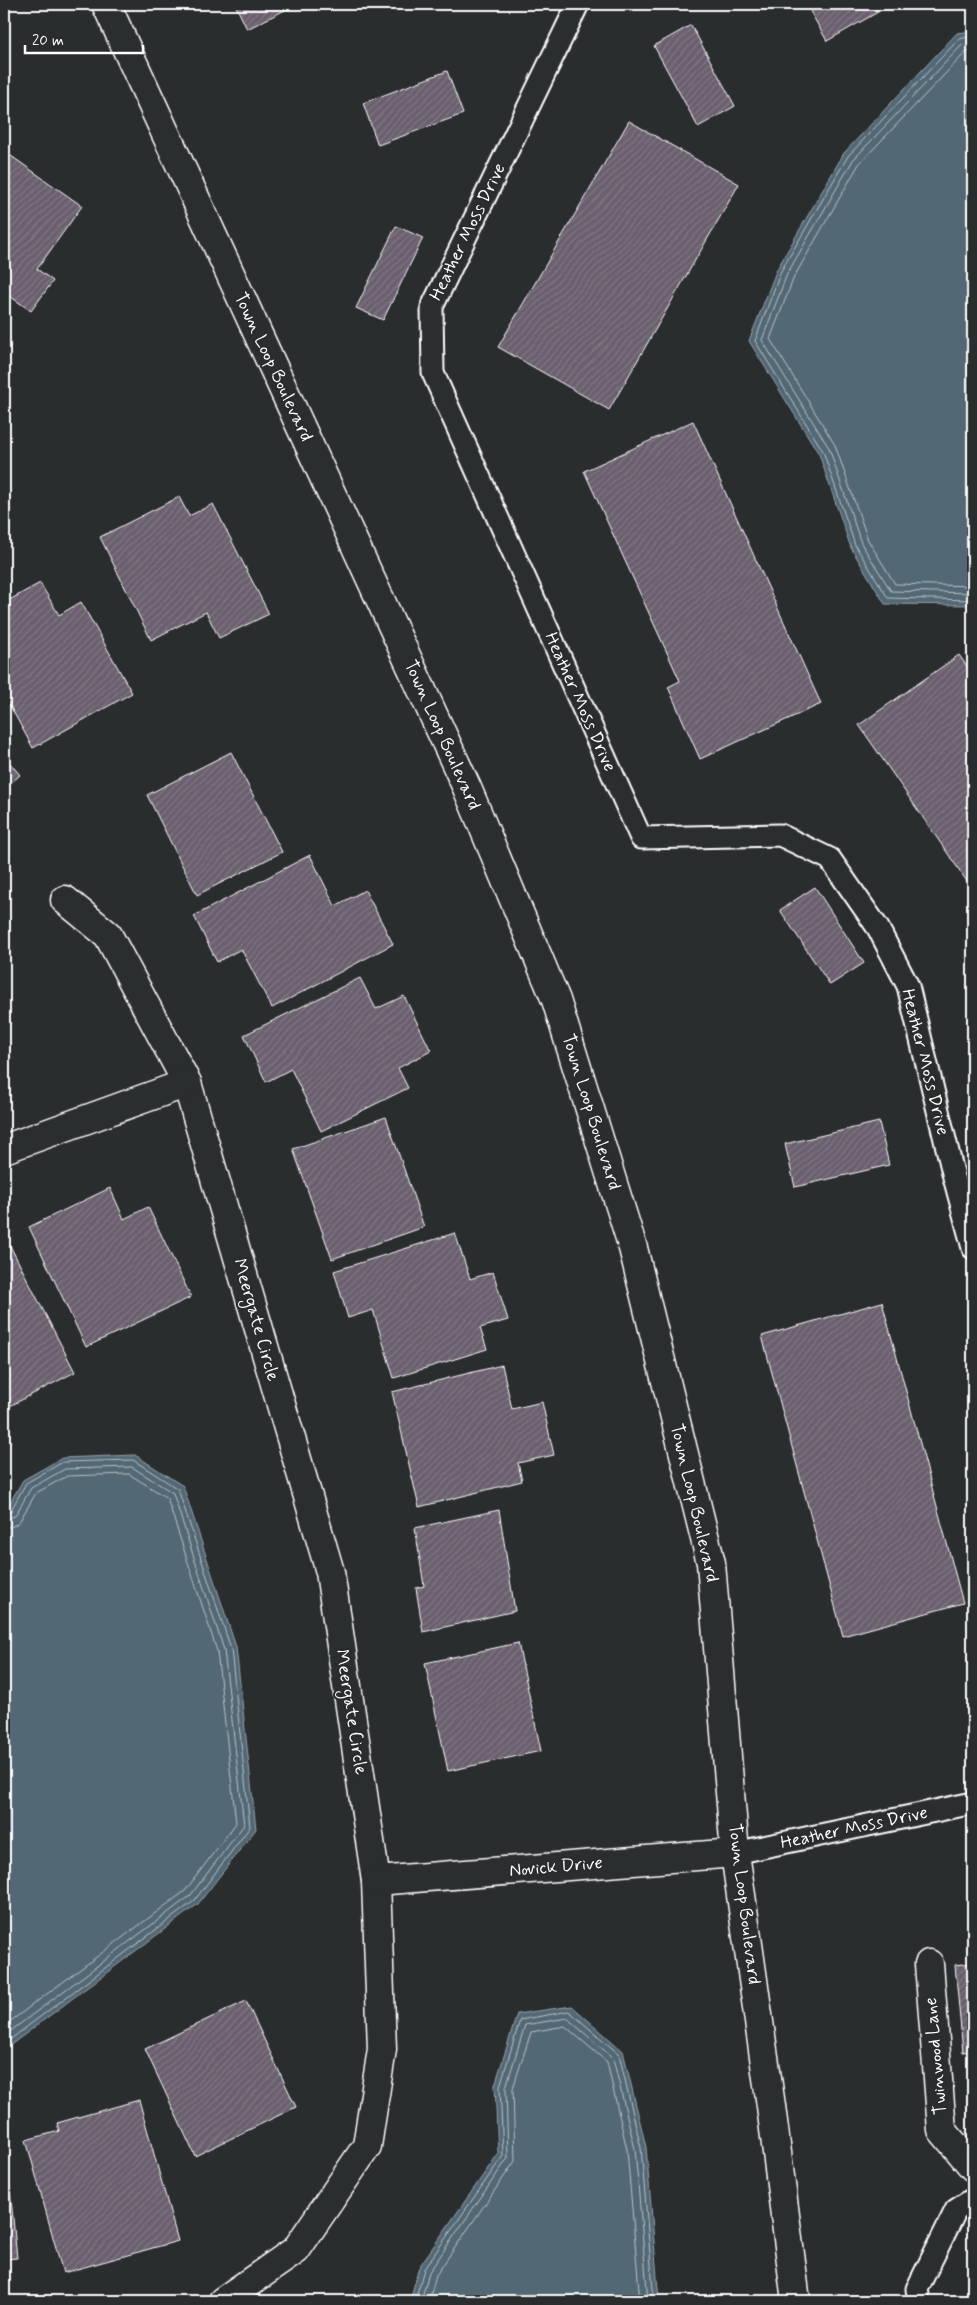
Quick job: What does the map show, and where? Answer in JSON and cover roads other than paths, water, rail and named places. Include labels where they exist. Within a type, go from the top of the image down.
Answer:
[{"type":"street","name":"Town Loop Boulevard","points":[[106,4],[467,788],[556,1000],[633,1248],[711,1563],[735,1853],[771,2106],[796,2301]]},
{"type":"street","name":"Meergate Circle","points":[[65,900],[108,935],[187,1083],[330,1572],[376,1882],[382,2049],[367,2146],[296,2250],[223,2301]]},
{"type":"street","points":[[4,1149],[187,1083]]},
{"type":"street","name":"Novick Drive","points":[[376,1882],[735,1853]]},
{"type":"street","name":"Twinwood Lane","points":[[929,1964],[942,2130],[973,2168]]},
{"type":"lane","name":"Heather Moss Drive","points":[[578,4],[432,307],[433,373],[641,838],[780,835],[830,860],[878,928],[908,986],[973,1248]]},
{"type":"lane","name":"Heather Moss Drive","points":[[735,1853],[973,1803]]},
{"type":"lane","points":[[919,2301],[917,2289],[956,2210],[973,2199]]},
{"type":"water","points":[[973,31],[973,605],[885,604],[851,548],[819,454],[749,341],[777,269],[844,153],[957,33]]},
{"type":"water","points":[[135,1455],[183,1486],[236,1647],[256,1829],[198,1904],[4,2050],[4,1513],[23,1480],[62,1458]]},
{"type":"water","points":[[572,2006],[623,2051],[646,2147],[659,2301],[410,2301],[419,2267],[498,2154],[495,2085],[517,2014]]}]
